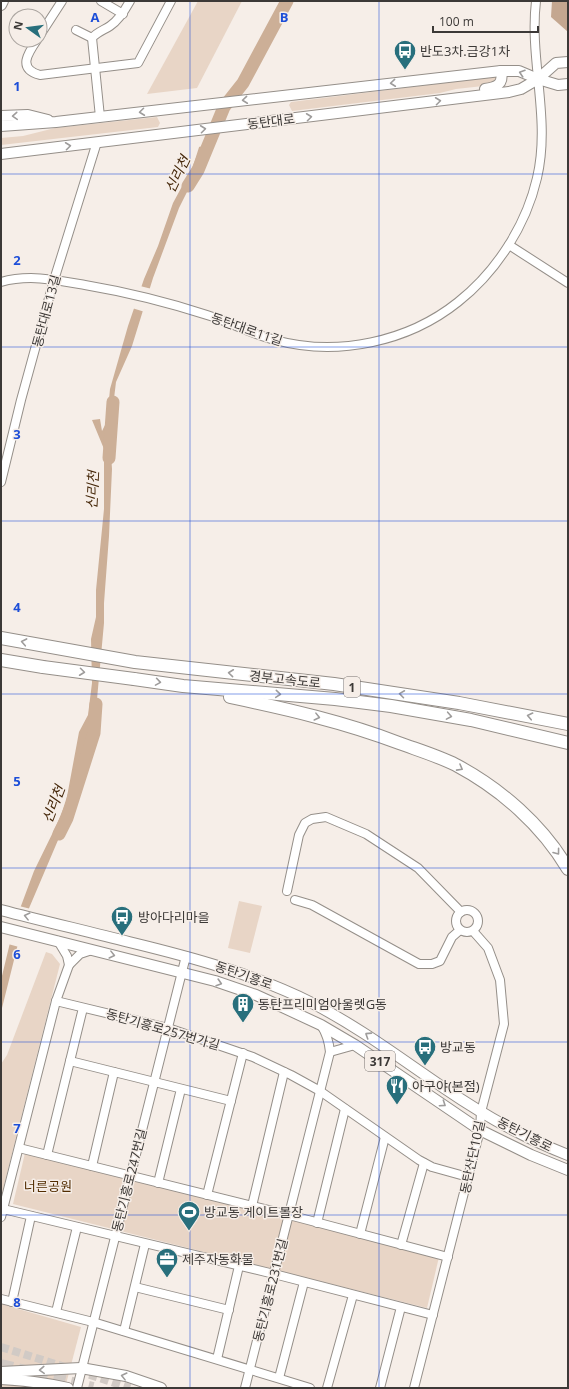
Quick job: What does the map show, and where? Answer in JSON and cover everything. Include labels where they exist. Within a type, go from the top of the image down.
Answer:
[{"type":"highway","name":"경부고속도로","points":[[1,638],[135,662],[334,684],[496,709],[568,724]]},
{"type":"highway","name":"경부고속도로","points":[[1,660],[183,686],[335,699],[391,706],[471,720],[568,743]]},
{"type":"highway","points":[[183,686],[277,707],[343,724],[377,734],[454,765],[494,789],[517,808],[548,840],[568,869]]},
{"type":"main road","points":[[1,5],[3,1]]},
{"type":"main road","name":"동탄대로","points":[[1,154],[509,92],[521,89],[538,79],[556,63],[568,62]]},
{"type":"main road","points":[[461,98],[468,92],[497,87],[501,83],[502,71]]},
{"type":"main road","name":"동탄대로","points":[[1,126],[56,122],[502,71],[519,71],[558,85],[568,84]]},
{"type":"main road","points":[[1,116],[28,115],[56,122]]},
{"type":"main road","points":[[1,133],[27,130],[56,122]]},
{"type":"main road","points":[[1,159],[52,147]]},
{"type":"main road","name":"동탄기흥로","points":[[1,910],[186,956],[255,978],[312,1003],[366,1034],[481,1112],[514,1130],[568,1155]]},
{"type":"main road","name":"동탄기흥로","points":[[1,926],[182,972],[256,995],[320,1025],[355,1044],[480,1130],[531,1155],[568,1170]]},
{"type":"main road","points":[[1,1372],[81,1368],[126,1376],[154,1387]]},
{"type":"main road","points":[[1,1379],[45,1383],[68,1388]]},
{"type":"street","points":[[48,23],[62,1]]},
{"type":"street","points":[[101,1],[123,14]]},
{"type":"street","points":[[92,38],[111,26],[123,14],[130,1]]},
{"type":"street","points":[[32,48],[26,59],[27,65],[32,72],[40,75],[138,63],[171,1]]},
{"type":"street","name":"동탄대로11길","points":[[54,280],[103,288],[186,309],[208,315],[259,335],[290,344],[339,346],[376,341],[411,330],[432,320],[451,308],[481,281],[509,245],[532,197],[540,166],[542,148],[542,110],[534,43],[536,1]]},
{"type":"street","points":[[76,30],[92,38]]},
{"type":"street","points":[[92,38],[100,117]]},
{"type":"street","name":"동탄대로13길","points":[[1,482],[54,280],[90,159],[97,142]]},
{"type":"street","points":[[509,245],[568,283]]},
{"type":"street","points":[[1,282],[11,279],[26,278],[54,280]]},
{"type":"street","points":[[287,890],[299,835],[305,823],[312,819],[326,817],[366,834],[418,868],[461,912]]},
{"type":"street","points":[[295,900],[312,905],[419,964],[432,964],[440,961],[452,937],[460,930]]},
{"type":"street","points":[[469,910],[475,914],[478,921],[476,928],[473,931],[466,932],[460,930],[456,924],[456,920],[461,912],[469,910]]},
{"type":"street","name":"동탄산단10길","points":[[414,1388],[480,1130],[481,1112],[504,1024],[500,980],[488,948],[473,931]]},
{"type":"street","points":[[52,940],[67,956],[69,965]]},
{"type":"street","points":[[93,950],[80,954],[69,965],[56,1001],[2,1213],[31,1216],[274,1274],[433,1316]]},
{"type":"street","name":"동탄기흥로247번길","points":[[76,1388],[186,956]]},
{"type":"street","name":"동탄기흥로257번가길","points":[[56,1001],[168,1028],[243,1053],[320,1091],[424,1163],[432,1167],[468,1177]]},
{"type":"street","points":[[47,1155],[83,1008]]},
{"type":"street","points":[[320,1025],[328,1038],[330,1052],[355,1044]]},
{"type":"street","name":"동탄기흥로231번길","points":[[245,1388],[330,1052]]},
{"type":"street","points":[[207,1195],[243,1053]]},
{"type":"street","points":[[70,1061],[231,1101]]},
{"type":"street","points":[[92,1166],[114,1072]]},
{"type":"street","points":[[252,1206],[284,1072]]},
{"type":"street","points":[[158,1183],[181,1089]]},
{"type":"street","points":[[317,1222],[345,1109]]},
{"type":"street","points":[[360,1234],[385,1137]]},
{"type":"street","points":[[19,1148],[317,1222],[448,1257]]},
{"type":"street","points":[[401,1245],[424,1163]]},
{"type":"street","points":[[12,1302],[31,1216]]},
{"type":"street","points":[[56,1312],[77,1227]]},
{"type":"street","points":[[124,1331],[145,1244]]},
{"type":"street","points":[[217,1359],[239,1266]]},
{"type":"street","points":[[279,1378],[304,1282]]},
{"type":"street","points":[[135,1287],[229,1310]]},
{"type":"street","points":[[328,1388],[352,1295]]},
{"type":"street","points":[[1,1299],[93,1322],[310,1388]]},
{"type":"street","points":[[380,1388],[401,1307]]},
{"type":"green space","points":[[198,1],[242,1],[197,88],[147,94]]},
{"type":"green space","points":[[499,76],[492,85],[456,89],[440,93],[292,111],[289,105],[291,102]]},
{"type":"green space","points":[[157,117],[160,123],[158,127],[1,145],[1,138],[23,136],[55,128]]},
{"type":"green space","points":[[239,901],[262,906],[250,953],[228,948]]},
{"type":"green space","points":[[46,952],[52,954],[60,964],[1,1197],[1,1064],[7,1055]]},
{"type":"green space","name":"너른공원","points":[[25,1153],[439,1257],[427,1308],[13,1204]]},
{"type":"green space","points":[[1,1304],[81,1327],[65,1388],[1,1388]]},
{"type":"shaded area","points":[[552,1],[568,1],[568,32],[551,17]]},
{"type":"shaded area","points":[[209,116],[216,117],[198,170],[179,208],[153,278],[132,346],[116,382],[110,440],[112,469],[104,623],[95,721],[91,744],[67,819],[24,920],[1,1012],[1,980],[15,922],[34,871],[66,802],[79,732],[88,715],[92,683],[91,639],[96,617],[96,590],[104,509],[104,449],[92,420],[100,419],[102,431],[107,421],[110,389],[128,326],[173,203],[193,166]]},
{"type":"pier","points":[[208,115],[216,115],[218,117],[208,146],[197,147]]},
{"type":"pier","points":[[140,286],[152,289],[145,312],[132,308]]},
{"type":"pier","points":[[19,906],[31,909],[25,922],[26,924],[19,947],[8,944],[13,922]]},
{"type":"waterway","name":"신리천","points":[[188,186],[198,170],[224,107],[243,83],[287,1]]},
{"type":"waterway","name":"신리천","points":[[109,458],[113,402]]},
{"type":"waterway","name":"신리천","points":[[59,834],[67,818],[94,733],[96,704]]},
{"type":"tunnel","points":[[1,1347],[65,1367]]},
{"type":"tunnel","points":[[1,1365],[93,1388]]},
{"type":"tunnel","points":[[78,1371],[130,1388]]},
{"type":"place","name":"반도3차.금강1차","points":[[405,70]]},
{"type":"place","name":"방아다리마을","points":[[122,936]]},
{"type":"place","name":"동탄프리미엄아울렛G동","points":[[243,1024]]},
{"type":"place","name":"방교동","points":[[425,1066]]},
{"type":"place","name":"아구야(본점)","points":[[397,1106]]},
{"type":"place","name":"방교동 게이트볼장","points":[[189,1232]]},
{"type":"place","name":"제주자동화물","points":[[167,1278]]}]
